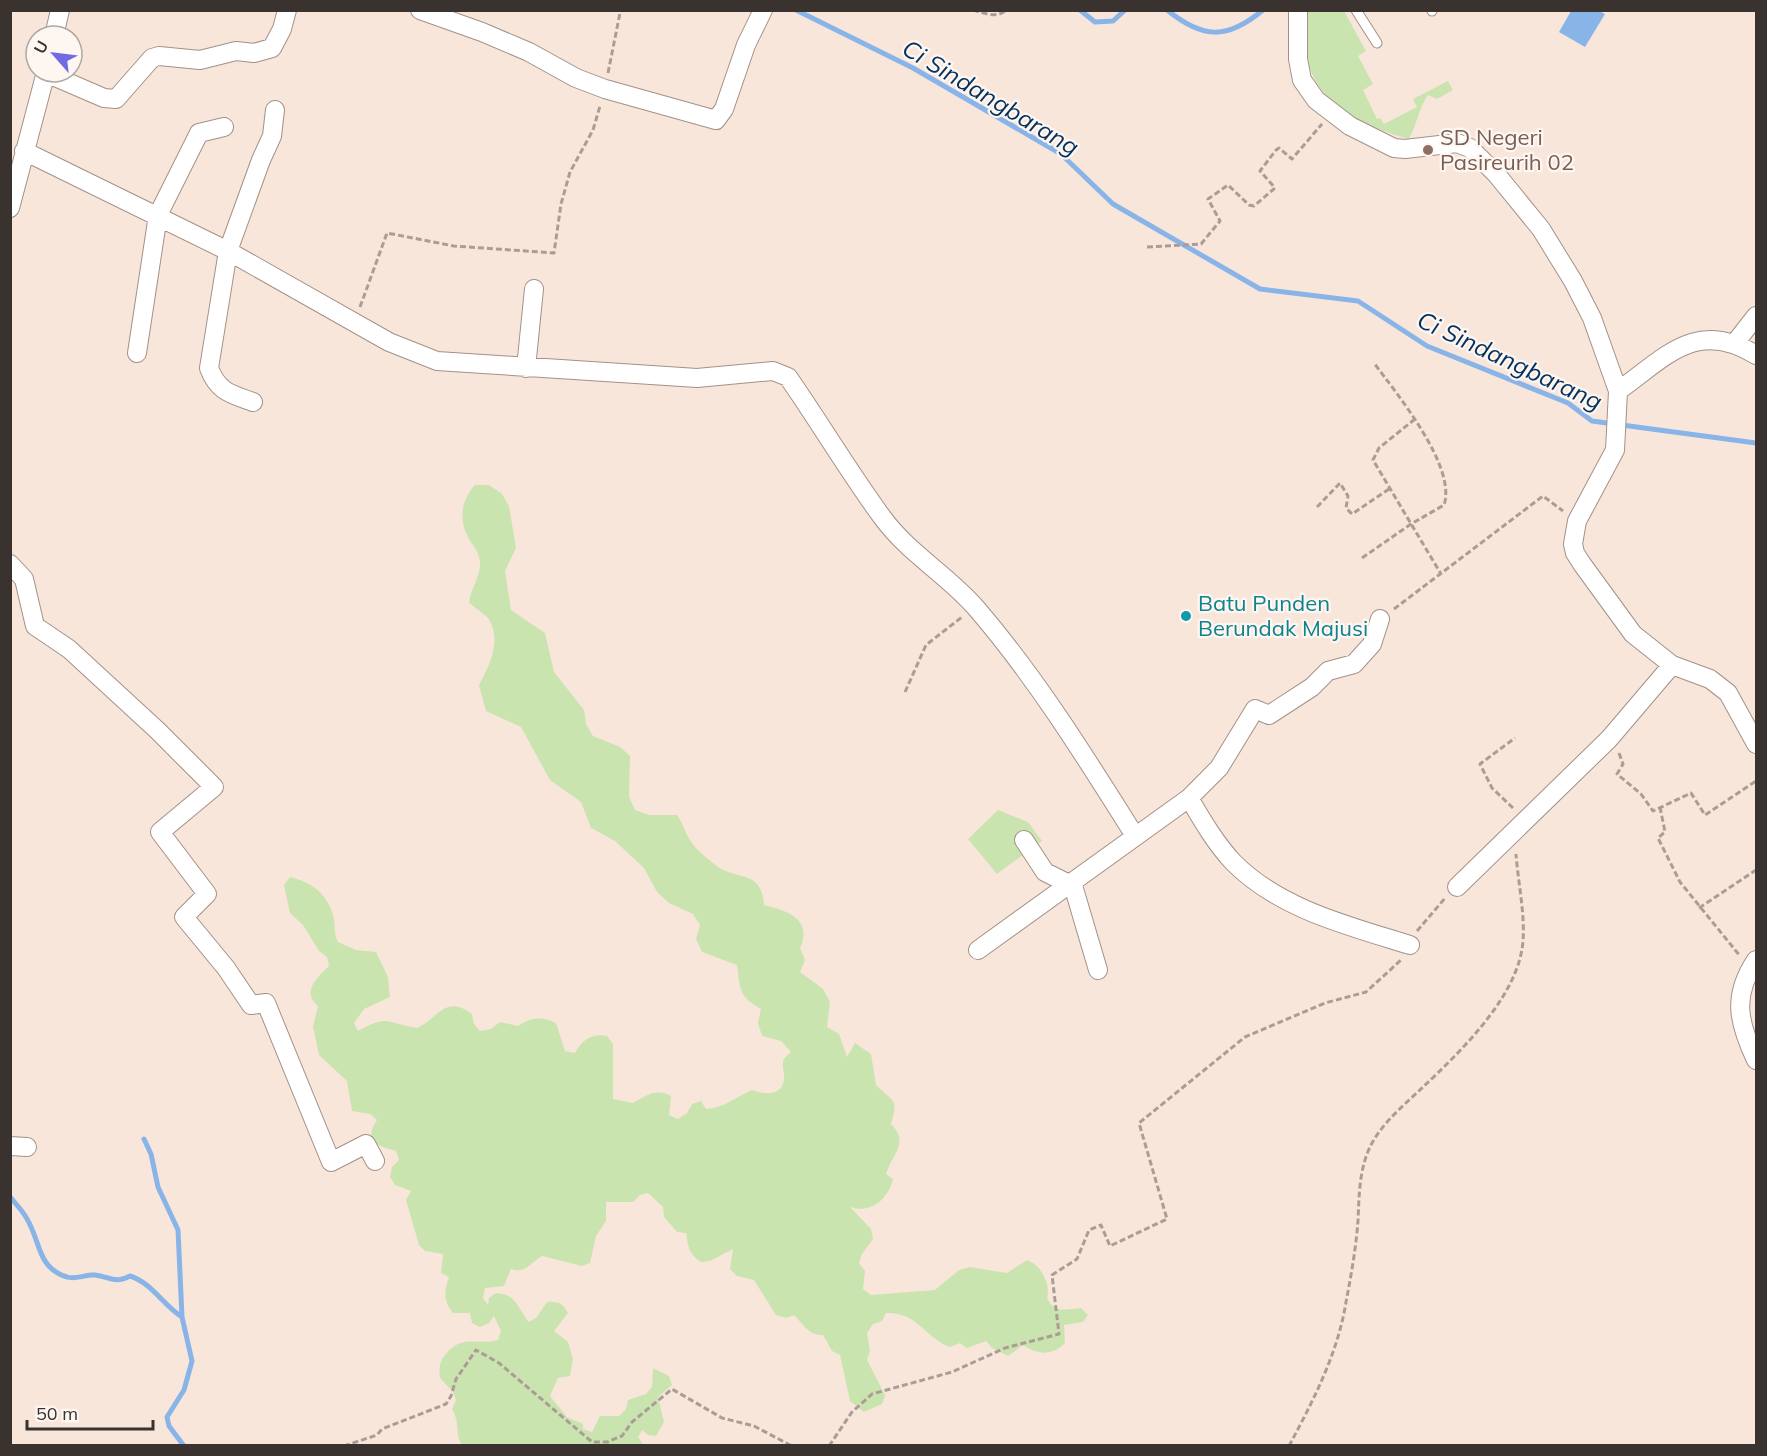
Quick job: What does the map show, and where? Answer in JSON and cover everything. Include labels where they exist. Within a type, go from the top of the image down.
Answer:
[{"type":"street","points":[[72,84],[104,98],[116,99],[152,58],[200,60],[236,51],[254,53],[272,48],[282,28],[287,10]]},
{"type":"street","points":[[420,10],[529,52],[576,78],[605,89],[716,120],[724,109],[746,45],[761,15]]},
{"type":"street","points":[[1298,10],[1298,59],[1302,80],[1309,91],[1331,113],[1375,140],[1394,148],[1405,149],[1457,143],[1470,148],[1497,175],[1541,229],[1573,281],[1592,318],[1618,396],[1617,429],[1612,457],[1577,521],[1573,543],[1575,554],[1633,634],[1672,665],[1710,679],[1728,693],[1756,744]]},
{"type":"street","points":[[10,208],[43,84]]},
{"type":"street","points":[[253,402],[229,393],[215,383],[209,368],[228,251],[272,136],[275,110]]},
{"type":"street","points":[[137,353],[158,215],[199,133],[224,127]]},
{"type":"street","points":[[24,151],[228,251],[412,353],[437,361],[698,378],[766,371],[781,373],[788,377],[825,428],[882,517],[922,561],[976,607],[1054,710],[1135,836]]},
{"type":"street","points":[[526,368],[534,289]]},
{"type":"street","points":[[1735,343],[1756,316]]},
{"type":"street","points":[[1618,396],[1691,342],[1710,339],[1735,343],[1756,355]]},
{"type":"street","points":[[10,564],[24,579],[35,626],[69,649],[157,730],[214,787],[160,832],[207,894],[184,917],[226,968],[251,1005],[266,1003],[331,1162],[366,1144],[375,1161]]},
{"type":"street","points":[[978,950],[1189,798],[1220,768],[1255,709],[1269,715],[1312,687],[1328,671],[1354,664],[1372,644],[1380,619]]},
{"type":"street","points":[[1457,887],[1520,829],[1609,740],[1672,665]]},
{"type":"street","points":[[1189,798],[1232,861],[1252,879],[1284,900],[1323,916],[1410,945]]},
{"type":"street","points":[[1024,840],[1045,872],[1071,883],[1098,970]]},
{"type":"street","points":[[1754,964],[1738,1002],[1746,1037],[1756,1060]]},
{"type":"lane","points":[[1356,10],[1377,43]]},
{"type":"path","points":[[973,10],[994,15],[1006,10]]},
{"type":"path","points":[[355,323],[387,233],[454,246],[554,253],[561,204],[570,172],[593,130],[605,89],[620,13]]},
{"type":"path","points":[[1147,247],[1201,244],[1220,221],[1208,199],[1228,184],[1249,205],[1254,206],[1275,188],[1260,171],[1276,150],[1279,148],[1292,159],[1331,113]]},
{"type":"path","points":[[1362,558],[1411,524],[1444,505],[1448,494],[1446,480],[1416,419],[1374,363]]},
{"type":"path","points":[[1416,419],[1374,454],[1375,465],[1441,574]]},
{"type":"path","points":[[1317,507],[1340,483],[1348,496],[1346,508],[1352,514],[1389,489]]},
{"type":"path","points":[[1380,619],[1543,496],[1577,521]]},
{"type":"path","points":[[905,692],[926,645],[976,607]]},
{"type":"path","points":[[1289,1446],[1311,1406],[1335,1346],[1346,1305],[1358,1223],[1359,1184],[1367,1152],[1385,1124],[1474,1036],[1496,1006],[1514,973],[1523,941],[1520,829],[1492,788],[1480,764],[1515,738]]},
{"type":"path","points":[[1609,740],[1619,753],[1623,764],[1617,774],[1641,794],[1653,811],[1691,792],[1705,815],[1756,781]]},
{"type":"path","points":[[1660,807],[1665,832],[1658,838],[1680,882],[1699,909],[1754,964]]},
{"type":"path","points":[[1699,909],[1756,870]]},
{"type":"path","points":[[829,1446],[852,1412],[872,1394],[952,1372],[1005,1348],[1059,1334],[1052,1275],[1077,1259],[1089,1230],[1101,1225],[1110,1246],[1167,1220],[1139,1123],[1245,1037],[1326,1002],[1366,992],[1398,966],[1421,924],[1457,887]]},
{"type":"path","points":[[344,1446],[377,1435],[382,1429],[446,1404],[452,1396],[456,1379],[476,1350],[499,1363],[592,1442],[613,1443],[672,1389],[722,1418],[753,1426],[792,1446]]},
{"type":"green space","points":[[1307,11],[1344,11],[1366,51],[1358,56],[1373,84],[1363,90],[1377,119],[1380,118],[1384,124],[1417,107],[1413,99],[1448,81],[1453,90],[1437,99],[1428,95],[1409,139],[1378,129],[1349,115],[1325,94],[1309,66],[1306,53]]},
{"type":"green space","points":[[475,485],[489,485],[502,494],[509,506],[516,548],[505,571],[511,610],[545,633],[554,672],[584,710],[586,724],[593,736],[620,747],[630,756],[629,797],[635,810],[649,815],[677,815],[692,843],[714,864],[753,881],[762,893],[764,905],[782,910],[801,923],[803,938],[800,948],[805,960],[800,972],[823,989],[830,1002],[827,1027],[839,1034],[847,1057],[855,1043],[871,1054],[876,1085],[893,1101],[891,1124],[899,1137],[899,1143],[886,1174],[893,1179],[887,1193],[871,1207],[857,1209],[850,1207],[871,1229],[873,1239],[862,1254],[859,1263],[865,1271],[863,1289],[871,1295],[935,1290],[959,1270],[970,1267],[1007,1273],[1027,1260],[1037,1266],[1044,1276],[1048,1287],[1047,1298],[1053,1306],[1061,1309],[1081,1308],[1088,1315],[1083,1322],[1064,1325],[1065,1343],[1060,1347],[1045,1353],[1034,1351],[1023,1345],[1008,1356],[992,1348],[986,1341],[967,1348],[960,1343],[950,1347],[934,1338],[914,1321],[897,1314],[886,1313],[882,1321],[873,1324],[867,1333],[870,1351],[867,1360],[885,1395],[882,1404],[864,1412],[850,1401],[840,1355],[832,1351],[823,1335],[810,1331],[794,1315],[786,1318],[776,1315],[754,1280],[737,1276],[730,1269],[733,1249],[710,1261],[701,1262],[697,1259],[690,1250],[686,1233],[677,1232],[664,1217],[663,1207],[648,1193],[640,1195],[633,1202],[606,1202],[606,1221],[596,1236],[590,1263],[582,1266],[542,1256],[524,1269],[511,1269],[504,1286],[485,1288],[483,1298],[488,1305],[489,1298],[496,1293],[508,1296],[513,1299],[529,1322],[537,1317],[547,1302],[557,1302],[564,1307],[568,1313],[554,1331],[568,1342],[573,1359],[570,1376],[558,1378],[550,1396],[567,1417],[583,1424],[583,1429],[592,1432],[600,1416],[619,1416],[626,1409],[628,1400],[646,1394],[652,1387],[653,1368],[669,1376],[672,1385],[658,1397],[664,1422],[656,1436],[648,1435],[642,1430],[638,1437],[643,1444],[640,1445],[462,1445],[452,1409],[456,1400],[453,1392],[440,1378],[441,1363],[445,1355],[458,1344],[498,1340],[501,1331],[494,1316],[489,1323],[480,1327],[472,1323],[470,1313],[453,1313],[447,1304],[445,1296],[449,1277],[441,1273],[443,1254],[425,1251],[419,1245],[406,1200],[411,1191],[395,1185],[390,1177],[392,1167],[399,1160],[396,1151],[374,1142],[371,1133],[377,1120],[370,1114],[352,1111],[347,1081],[319,1055],[313,1027],[318,1006],[313,1000],[311,990],[316,980],[329,966],[327,957],[319,951],[303,925],[290,913],[284,885],[290,877],[311,885],[327,900],[333,915],[338,942],[356,950],[376,952],[388,977],[390,997],[364,1009],[354,1023],[358,1031],[382,1021],[417,1028],[443,1010],[455,1006],[472,1014],[474,1024],[480,1031],[491,1029],[500,1022],[518,1026],[536,1018],[551,1021],[556,1023],[565,1051],[575,1053],[588,1038],[607,1036],[613,1044],[613,1099],[633,1103],[652,1094],[666,1094],[671,1096],[669,1115],[678,1119],[687,1113],[692,1104],[701,1101],[706,1109],[724,1104],[752,1090],[762,1093],[777,1091],[783,1085],[784,1059],[791,1052],[781,1041],[762,1036],[758,1023],[761,1009],[744,995],[737,965],[702,952],[696,939],[700,925],[693,914],[669,903],[657,892],[644,868],[615,841],[591,828],[581,802],[550,780],[521,727],[486,711],[479,685],[492,654],[494,638],[490,621],[469,602],[480,562],[477,551],[465,530],[462,516],[464,503]]},
{"type":"green space","points":[[998,810],[1028,822],[1042,841],[997,874],[968,839]]},
{"type":"water","points":[[1571,11],[1599,11],[1605,14],[1585,47],[1559,32]]},
{"type":"waterway","name":"Ci Sindangbarang","points":[[796,10],[913,68],[1061,154],[1113,204],[1260,289],[1358,301],[1427,346],[1568,403],[1592,421],[1756,443]]},
{"type":"waterway","points":[[1080,10],[1095,22],[1113,21],[1125,10]]},
{"type":"waterway","points":[[1167,10],[1192,26],[1204,31],[1215,32],[1238,27],[1263,10]]},
{"type":"waterway","points":[[144,1139],[151,1154],[158,1187],[178,1230],[182,1317],[192,1361],[184,1390],[167,1417],[169,1426],[184,1446]]},
{"type":"waterway","points":[[10,1197],[32,1228],[45,1261],[57,1273],[70,1278],[95,1275],[116,1280],[130,1276],[145,1284],[182,1317]]},
{"type":"place","name":"SD Negeri Pasireurih 02","points":[[1428,150]]},
{"type":"place","name":"Batu Punden Berundak Majusi","points":[[1186,616]]}]
